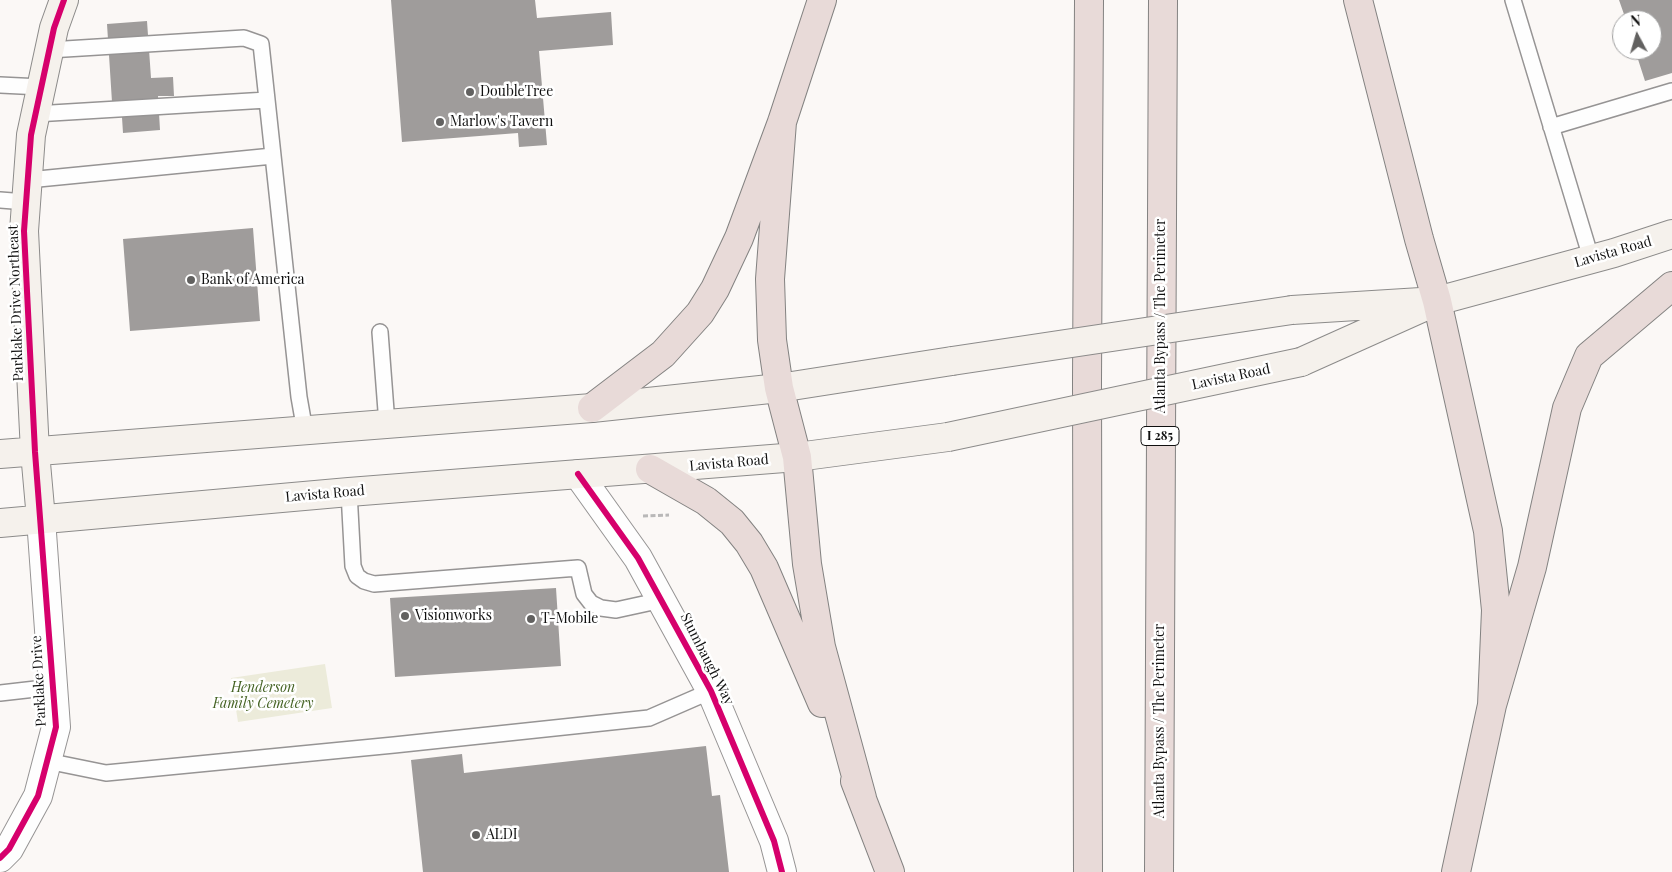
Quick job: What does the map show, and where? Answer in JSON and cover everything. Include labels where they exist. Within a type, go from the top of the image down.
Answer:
[{"type":"highway","points":[[592,408],[663,354],[683,334],[716,289],[739,238],[782,122],[822,0]]},
{"type":"highway","points":[[1088,872],[1086,380],[1089,0]]},
{"type":"highway","name":"Atlanta Bypass / The Perimeter","points":[[1160,872],[1163,0]]},
{"type":"highway","points":[[1358,0],[1419,239],[1437,301],[1488,531],[1496,610],[1492,705]]},
{"type":"highway","points":[[782,122],[770,279],[772,340],[779,388],[797,457],[807,564],[821,646],[862,798]]},
{"type":"highway","points":[[1456,872],[1492,705],[1532,567],[1567,408],[1589,356],[1672,286]]},
{"type":"highway","points":[[650,470],[706,501],[732,522],[749,543],[764,568],[862,798],[890,872]]},
{"type":"main road","name":"Parklake Drive Northeast","points":[[41,519],[35,452],[24,231],[18,194],[49,50],[64,0]]},
{"type":"main road","name":"Lavista Road","points":[[0,523],[349,492],[650,470],[797,457],[948,437],[1301,362],[1437,301],[1672,234]]},
{"type":"main road","name":"Lavista Road","points":[[0,454],[592,408],[779,388],[1292,310],[1437,301]]},
{"type":"street","name":"Stumbaugh Way","points":[[578,474],[638,558],[711,691],[774,841],[782,872]]},
{"type":"street","name":"Parklake Drive","points":[[0,858],[9,849],[38,796],[56,728],[41,519]]},
{"type":"lane","points":[[1513,0],[1591,258]]},
{"type":"lane","points":[[49,50],[244,38],[261,44],[304,431]]},
{"type":"lane","points":[[0,85],[41,87]]},
{"type":"lane","points":[[1551,127],[1672,91]]},
{"type":"lane","points":[[36,114],[267,100]]},
{"type":"lane","points":[[18,194],[273,156]]},
{"type":"lane","points":[[380,332],[387,424]]},
{"type":"lane","points":[[349,492],[354,566],[357,576],[364,581],[374,584],[578,568],[584,594],[591,603],[601,608],[616,610],[662,600]]},
{"type":"lane","points":[[0,693],[53,687]]},
{"type":"lane","points":[[47,761],[106,773],[394,745],[650,718],[711,691]]},
{"type":"path","points":[[637,516],[670,515]]},
{"type":"green space","name":"Henderson Family Cemetery","points":[[325,664],[332,708],[238,722],[231,678]]},
{"type":"building","name":"DoubleTree","points":[[391,0],[535,0],[537,18],[611,12],[613,45],[539,51],[547,145],[519,147],[518,133],[402,142]]},
{"type":"building","points":[[1619,0],[1672,0],[1672,73],[1645,81],[1638,60],[1662,60],[1662,10],[1622,10]]},
{"type":"building","points":[[147,21],[151,78],[173,77],[174,96],[158,96],[160,130],[123,133],[121,102],[112,102],[107,24]]},
{"type":"building","name":"Bank of America","points":[[253,228],[260,321],[130,331],[123,239]]},
{"type":"building","points":[[556,588],[561,666],[395,677],[390,598]]},
{"type":"building","points":[[706,746],[712,796],[720,795],[729,872],[423,872],[411,760],[462,754],[464,773]]},
{"type":"cycle path","points":[[0,858],[9,849],[38,796],[56,727],[35,452],[24,231],[31,135],[54,28],[64,0]]},
{"type":"cycle path","points":[[578,474],[638,558],[711,691],[774,841],[782,872]]},
{"type":"place","name":"DoubleTree","points":[[470,92]]},
{"type":"place","name":"Marlow's Tavern","points":[[440,122]]},
{"type":"place","name":"Bank of America","points":[[191,280]]},
{"type":"place","name":"Visionworks","points":[[405,616]]},
{"type":"place","name":"T-Mobile","points":[[531,619]]},
{"type":"place","name":"ALDI","points":[[476,835]]}]
